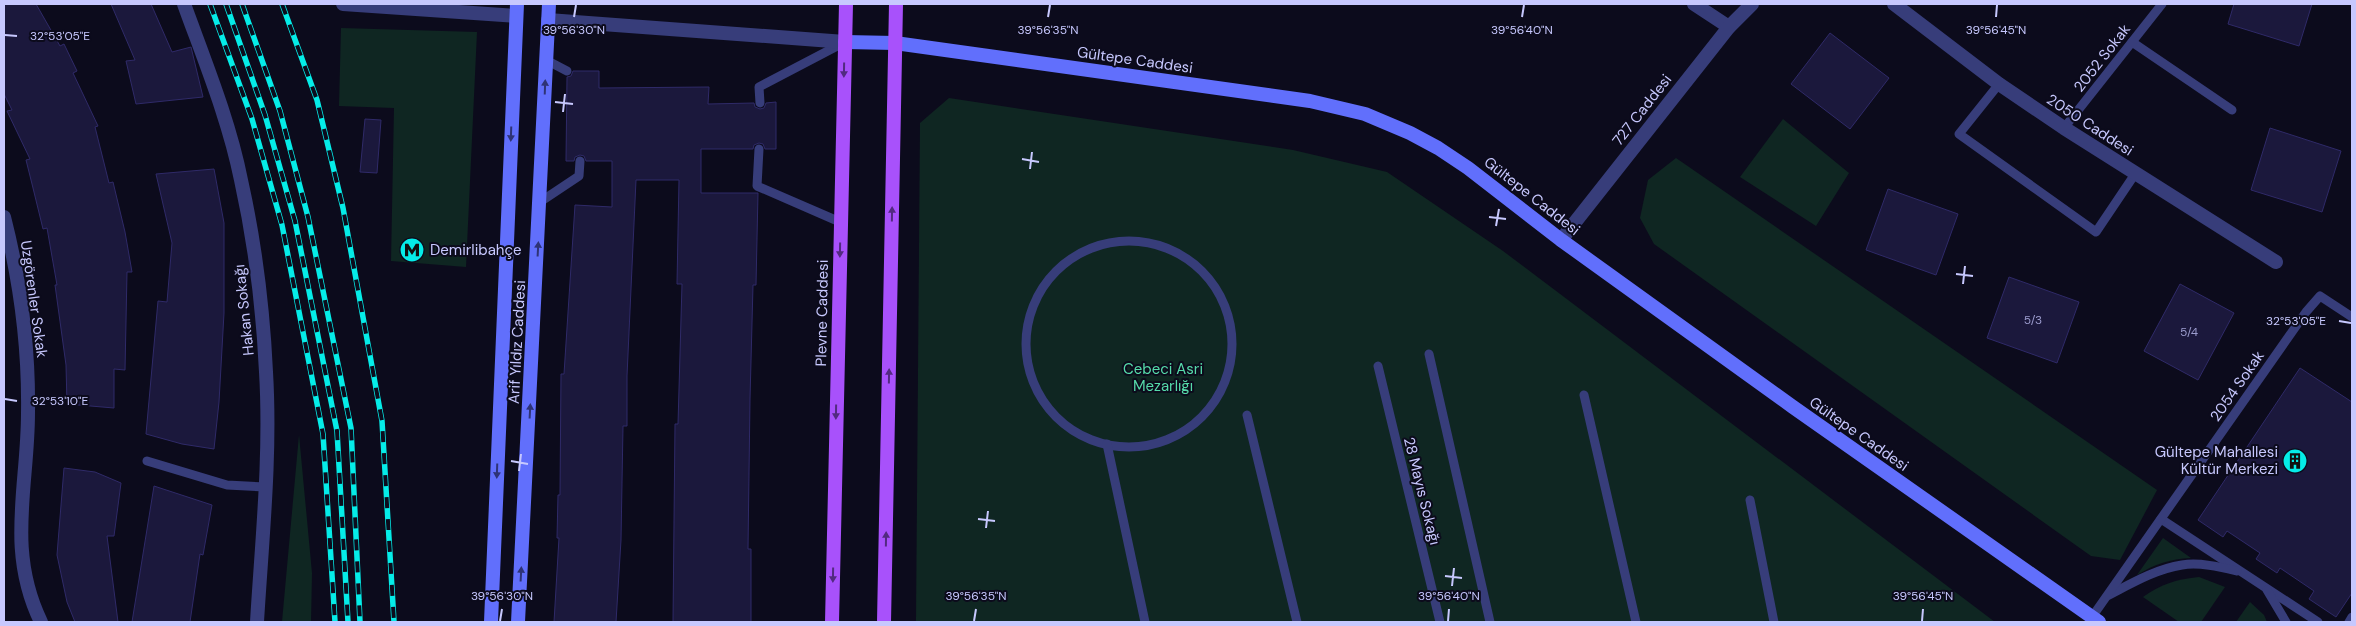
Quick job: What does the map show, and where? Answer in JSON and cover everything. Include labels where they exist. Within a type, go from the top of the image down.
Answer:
[{"type":"main road","name":"Arif Yıldız Caddesi","points":[[518,622],[549,4]]},
{"type":"main road","name":"Plevne Caddesi","points":[[832,622],[846,4]]},
{"type":"main road","points":[[884,622],[896,4]]},
{"type":"main road","name":"Arif Yıldız Caddesi","points":[[491,622],[517,10]]},
{"type":"main road","name":"Gültepe Caddesi","points":[[845,42],[895,43],[1310,102],[1365,114],[1410,133],[1438,148],[1468,168],[1561,240],[1793,407],[2095,620]]},
{"type":"street","name":"Hakan Sokağı","points":[[184,4],[216,92],[241,179],[258,271],[266,373],[266,487],[256,622]]},
{"type":"street","points":[[343,4],[517,10]]},
{"type":"street","points":[[1694,4],[1729,27]]},
{"type":"street","name":"727 Caddesi","points":[[1561,240],[1729,27],[1752,4]]},
{"type":"street","name":"2050 Caddesi","points":[[1894,4],[1999,84],[2064,128],[2276,262]]},
{"type":"street","points":[[548,20],[845,42]]},
{"type":"street","name":"Uzgörenler Sokak","points":[[4,217],[25,339],[28,414],[20,523],[22,566],[36,619]]},
{"type":"lane","name":"2052 Sokak","points":[[2064,128],[2162,4]]},
{"type":"lane","points":[[760,103],[759,88],[845,42]]},
{"type":"lane","points":[[2132,42],[2232,110]]},
{"type":"lane","points":[[546,60],[567,71]]},
{"type":"lane","points":[[1999,84],[1959,134],[2096,232],[2135,174]]},
{"type":"lane","points":[[759,149],[757,186],[840,222]]},
{"type":"lane","points":[[540,202],[579,176],[580,161]]},
{"type":"lane","points":[[1117,240],[1153,242],[1185,256],[1211,280],[1224,304],[1228,312],[1233,347],[1226,381],[1208,412],[1180,434],[1149,446],[1116,447],[1106,444],[1085,438],[1057,419],[1038,393],[1027,361],[1027,328],[1037,296],[1056,270],[1084,250],[1117,240]]},
{"type":"lane","name":"2054 Sokak","points":[[2095,620],[2107,596],[2306,312],[2320,296],[2352,317]]},
{"type":"lane","points":[[1429,354],[1490,622]]},
{"type":"lane","name":"28 Mayıs Sokağı","points":[[1378,366],[1440,622]]},
{"type":"lane","points":[[1584,394],[1636,622]]},
{"type":"lane","points":[[1247,415],[1297,622]]},
{"type":"lane","points":[[1106,444],[1145,622]]},
{"type":"lane","points":[[147,461],[227,485],[266,487]]},
{"type":"lane","points":[[1750,500],[1774,622]]},
{"type":"lane","points":[[2161,519],[2318,622]]},
{"type":"lane","points":[[2107,596],[2149,574],[2183,564],[2214,566],[2242,572]]},
{"type":"lane","points":[[2265,587],[2286,622]]},
{"type":"lane","points":[[2349,622],[2352,617]]},
{"type":"green space","points":[[341,28],[477,32],[466,267],[391,261],[394,108],[339,106]]},
{"type":"green space","name":"Cebeci Asri Mezarlığı","points":[[949,98],[1293,150],[1387,172],[1503,251],[1995,622],[916,622],[920,123]]},
{"type":"green space","points":[[1783,119],[1849,173],[1816,226],[1740,177]]},
{"type":"green space","points":[[1676,158],[2157,490],[2120,560],[2091,556],[1654,244],[1640,218],[1648,180]]},
{"type":"green space","points":[[299,435],[312,573],[311,622],[282,622]]},
{"type":"green space","points":[[2163,538],[2191,558],[2163,563],[2137,575]]},
{"type":"green space","points":[[2199,577],[2225,587],[2201,622],[2179,622],[2143,597],[2170,583]]},
{"type":"green space","points":[[2250,602],[2264,615],[2267,622],[2236,622]]},
{"type":"building","points":[[4,4],[36,4],[60,46],[64,44],[77,71],[73,73],[98,126],[95,127],[109,183],[113,182],[132,272],[127,272],[125,370],[114,369],[114,408],[67,404],[66,365],[55,285],[57,285],[47,228],[43,229],[26,160],[30,159],[7,111],[12,110],[4,94]]},
{"type":"building","points":[[111,4],[151,4],[172,52],[191,47],[203,97],[136,104],[126,61],[135,60]]},
{"type":"building","points":[[2234,4],[2312,4],[2299,46],[2228,24]]},
{"type":"building","points":[[1830,33],[1889,78],[1850,129],[1791,84]]},
{"type":"building","points":[[573,71],[599,71],[599,88],[709,87],[708,104],[754,103],[755,107],[760,109],[764,108],[766,103],[776,102],[776,149],[765,149],[763,144],[759,143],[754,145],[753,149],[701,149],[701,193],[758,193],[756,285],[753,285],[750,399],[748,549],[751,549],[751,622],[673,622],[675,424],[678,424],[682,284],[677,284],[679,180],[636,180],[627,376],[627,426],[623,426],[621,540],[616,622],[554,622],[559,538],[557,538],[558,495],[560,495],[561,374],[564,374],[575,205],[612,207],[612,161],[586,161],[584,156],[580,155],[575,157],[574,161],[566,161],[567,77],[571,76]]},
{"type":"building","points":[[365,119],[381,120],[377,173],[360,172]]},
{"type":"building","points":[[2270,128],[2341,151],[2322,212],[2251,190]]},
{"type":"building","points":[[214,169],[224,223],[224,313],[219,402],[214,449],[182,444],[146,434],[158,301],[167,302],[172,243],[156,174]]},
{"type":"building","points":[[1888,189],[1958,214],[1936,275],[1866,250]]},
{"type":"building","points":[[2009,277],[2079,302],[2057,363],[1987,338]]},
{"type":"building","points":[[2180,284],[2234,313],[2198,380],[2144,351]]},
{"type":"building","name":"Gültepe Mahallesi Kültür Merkezi","points":[[2300,368],[2352,402],[2352,593],[2336,617],[2309,599],[2314,591],[2280,568],[2277,573],[2256,559],[2260,553],[2227,531],[2223,537],[2198,520]]},
{"type":"building","points":[[64,468],[95,472],[121,483],[114,536],[107,536],[118,622],[75,622],[67,602],[57,555]]},
{"type":"building","points":[[154,486],[212,505],[203,555],[200,554],[190,622],[132,622]]},
{"type":"railway","points":[[210,4],[252,119],[282,225],[323,434],[335,622]]},
{"type":"railway","points":[[226,4],[265,115],[295,221],[337,431],[348,622]]},
{"type":"railway","points":[[242,4],[280,111],[308,217],[351,428],[360,622]]},
{"type":"railway","points":[[282,4],[317,100],[343,208],[382,421],[394,622]]},
{"type":"place","name":"Demirlibahçe","points":[[412,250]]},
{"type":"place","name":"Gültepe Mahallesi Kültür Merkezi","points":[[2295,461]]}]
